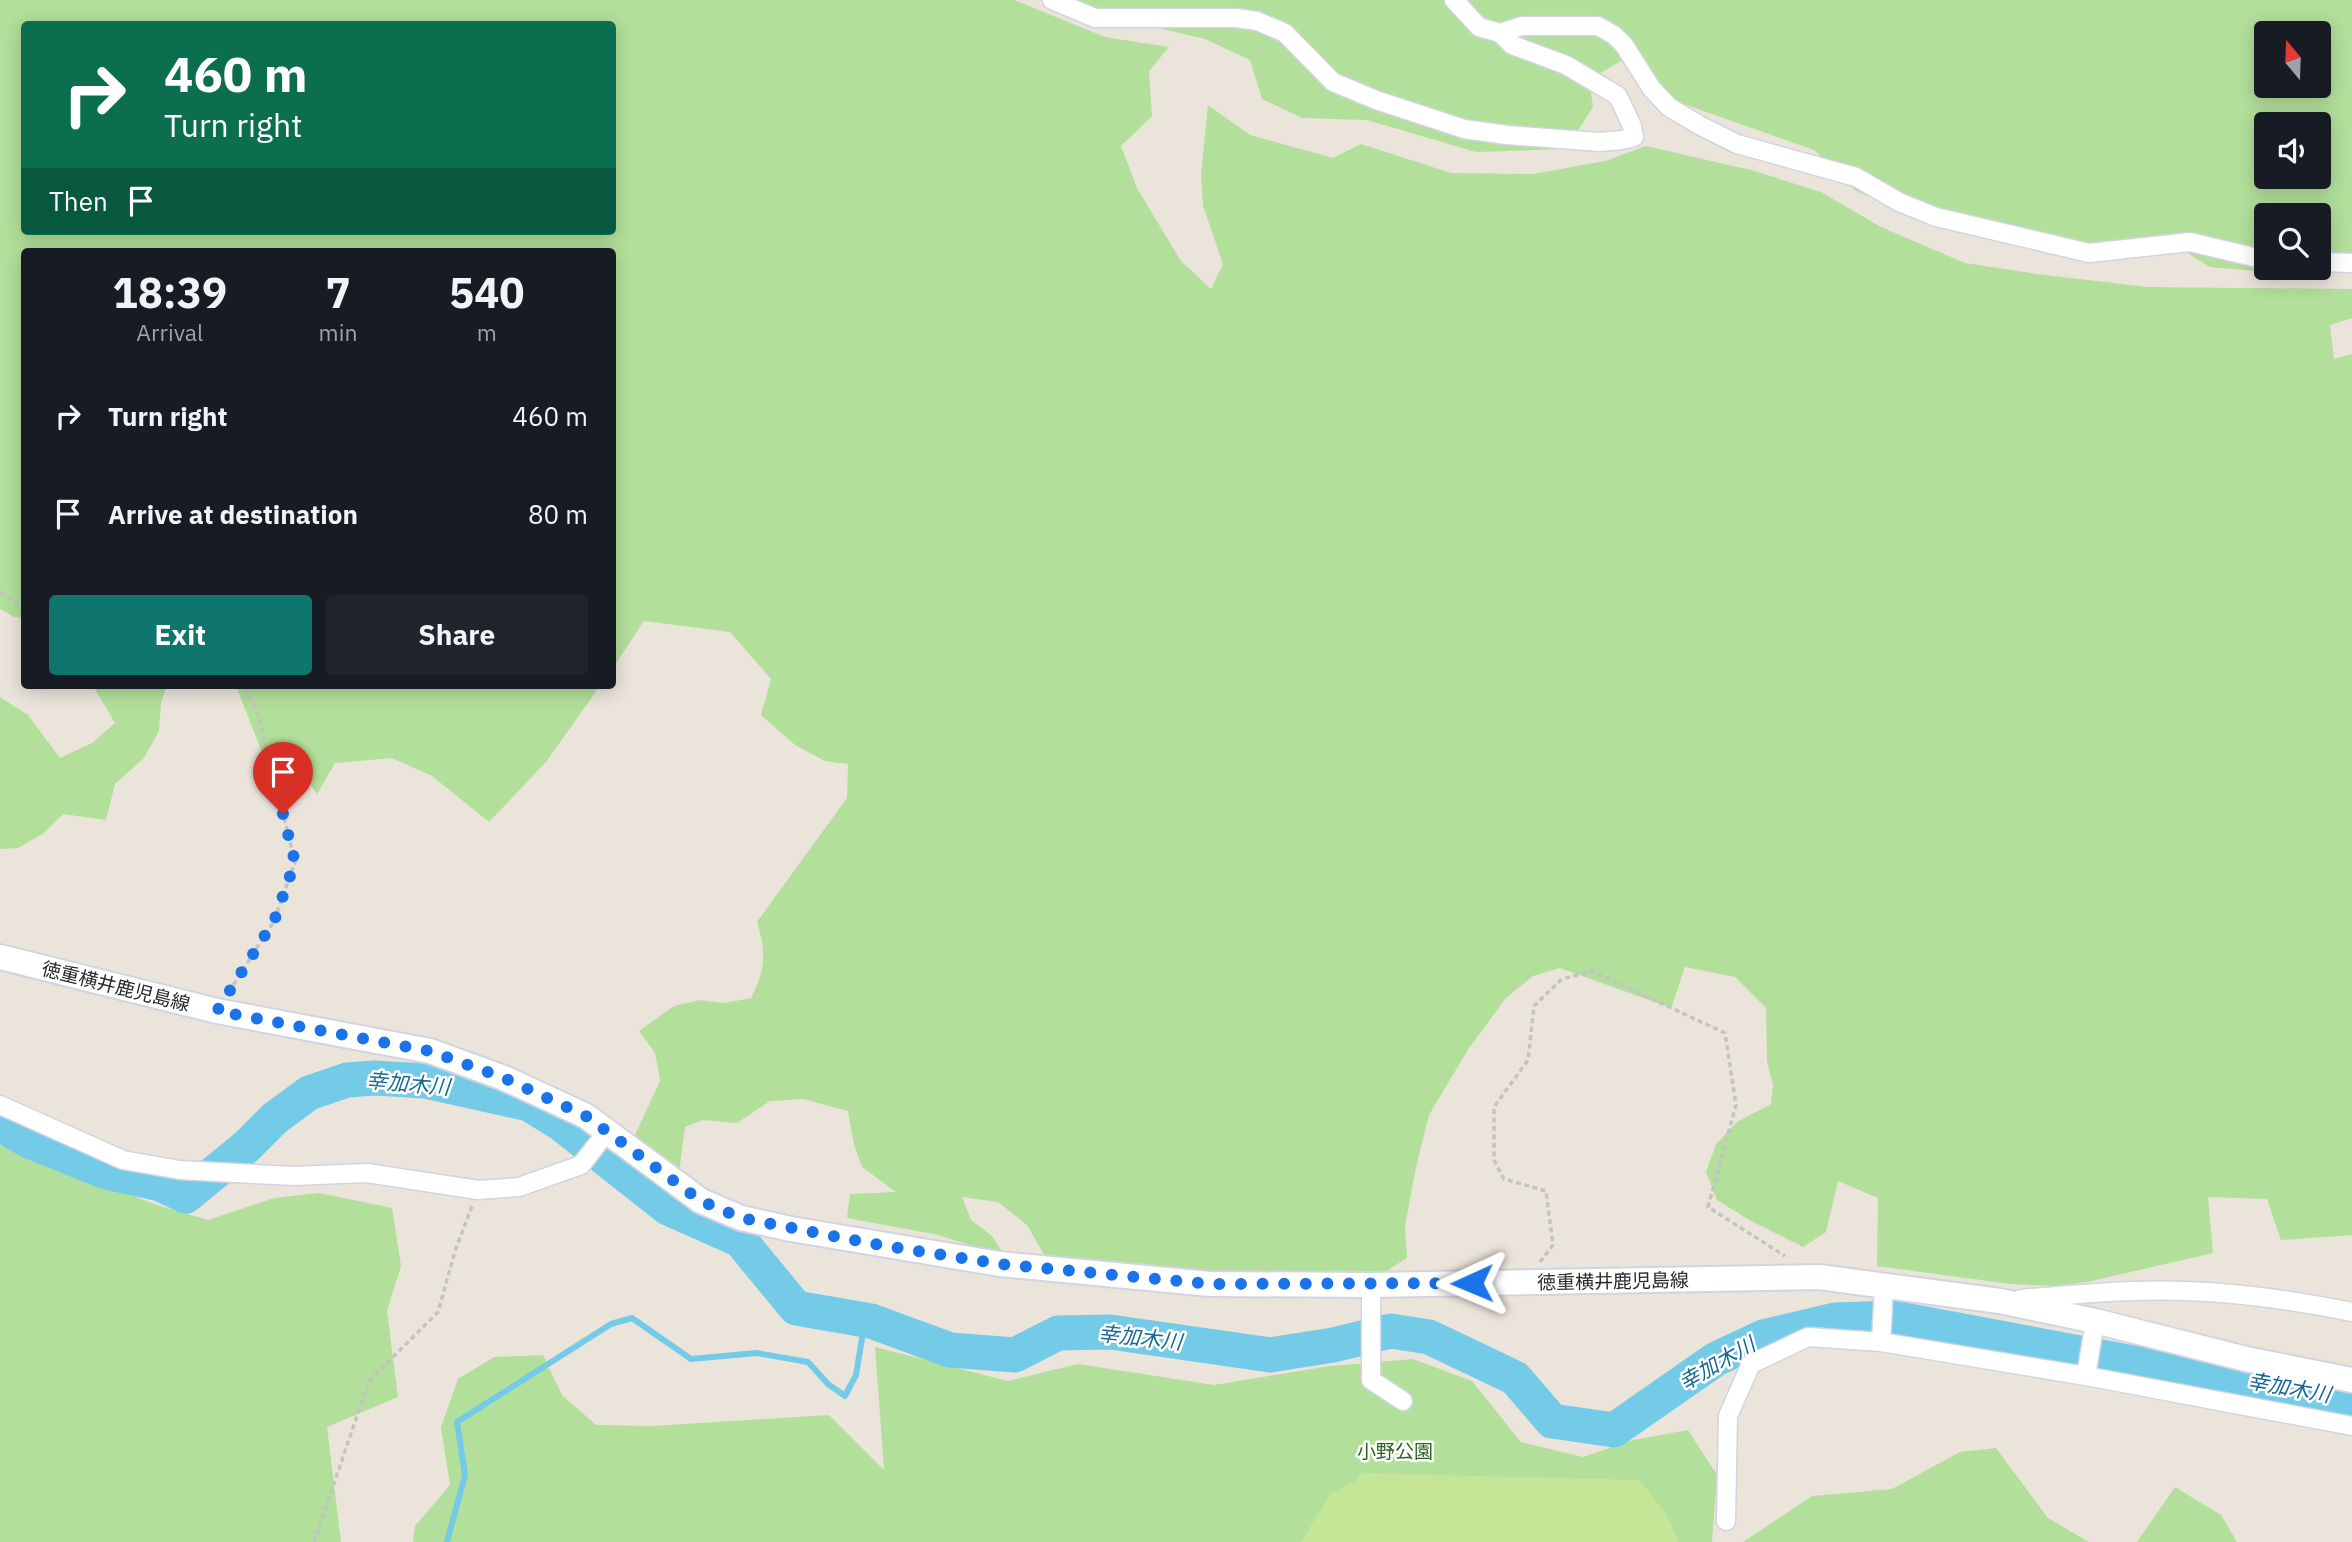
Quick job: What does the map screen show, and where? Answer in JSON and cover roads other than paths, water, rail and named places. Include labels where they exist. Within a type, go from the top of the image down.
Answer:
[{"type":"main road","name":"徳重横井鹿児島線","points":[[0,957],[217,1011],[430,1051],[516,1083],[586,1116],[602,1138],[701,1201],[741,1218],[790,1229],[1000,1264],[1210,1284],[1371,1285],[1819,1277],[2000,1301],[2095,1321],[2259,1362],[2352,1380]]},
{"type":"street","points":[[1052,0],[1095,18],[1236,18],[1258,21],[1286,33],[1333,82],[1376,100],[1464,129],[1600,142],[1634,137],[1632,126],[1618,96],[1566,65],[1512,45],[1500,33],[1479,27],[1454,0]]},
{"type":"street","points":[[1500,33],[1522,26],[1598,26],[1614,34],[1624,45],[1652,89],[1669,107],[1699,125],[1737,144],[1856,177],[1899,202],[1936,217],[2089,253],[2190,242],[2254,257]]},
{"type":"street","points":[[2331,262],[2352,263]]},
{"type":"street","points":[[0,1105],[124,1160],[180,1170],[293,1176],[367,1173],[478,1190],[519,1187],[581,1165],[602,1138]]},
{"type":"street","points":[[1371,1285],[1371,1380],[1403,1401]]},
{"type":"street","points":[[1881,1342],[1884,1287]]},
{"type":"street","points":[[2000,1301],[2099,1292],[2187,1291],[2315,1304],[2352,1312]]},
{"type":"street","points":[[2086,1376],[2095,1321]]},
{"type":"street","points":[[1726,1521],[1728,1416],[1751,1364],[1808,1337],[1881,1342],[2086,1376],[2352,1426]]},
{"type":"waterway","name":"幸加木川","points":[[0,1124],[29,1141],[106,1172],[160,1184],[186,1196],[247,1146],[275,1118],[309,1093],[347,1080],[375,1078],[425,1081],[529,1104],[560,1123],[668,1208],[740,1240],[796,1308],[871,1321],[950,1350],[1015,1355],[1058,1333],[1110,1332],[1270,1355],[1333,1345],[1391,1331],[1429,1337],[1515,1378],[1552,1421],[1614,1430],[1716,1359],[1763,1337],[1835,1320],[1893,1318],[2160,1368],[2352,1400]]},
{"type":"waterway","points":[[447,1542],[465,1475],[457,1422],[611,1324],[632,1318],[691,1359],[756,1353],[808,1362],[828,1384],[845,1396],[856,1375],[865,1320]]},
{"type":"park label","name":"小野公園","points":[[1395,1451]]}]
